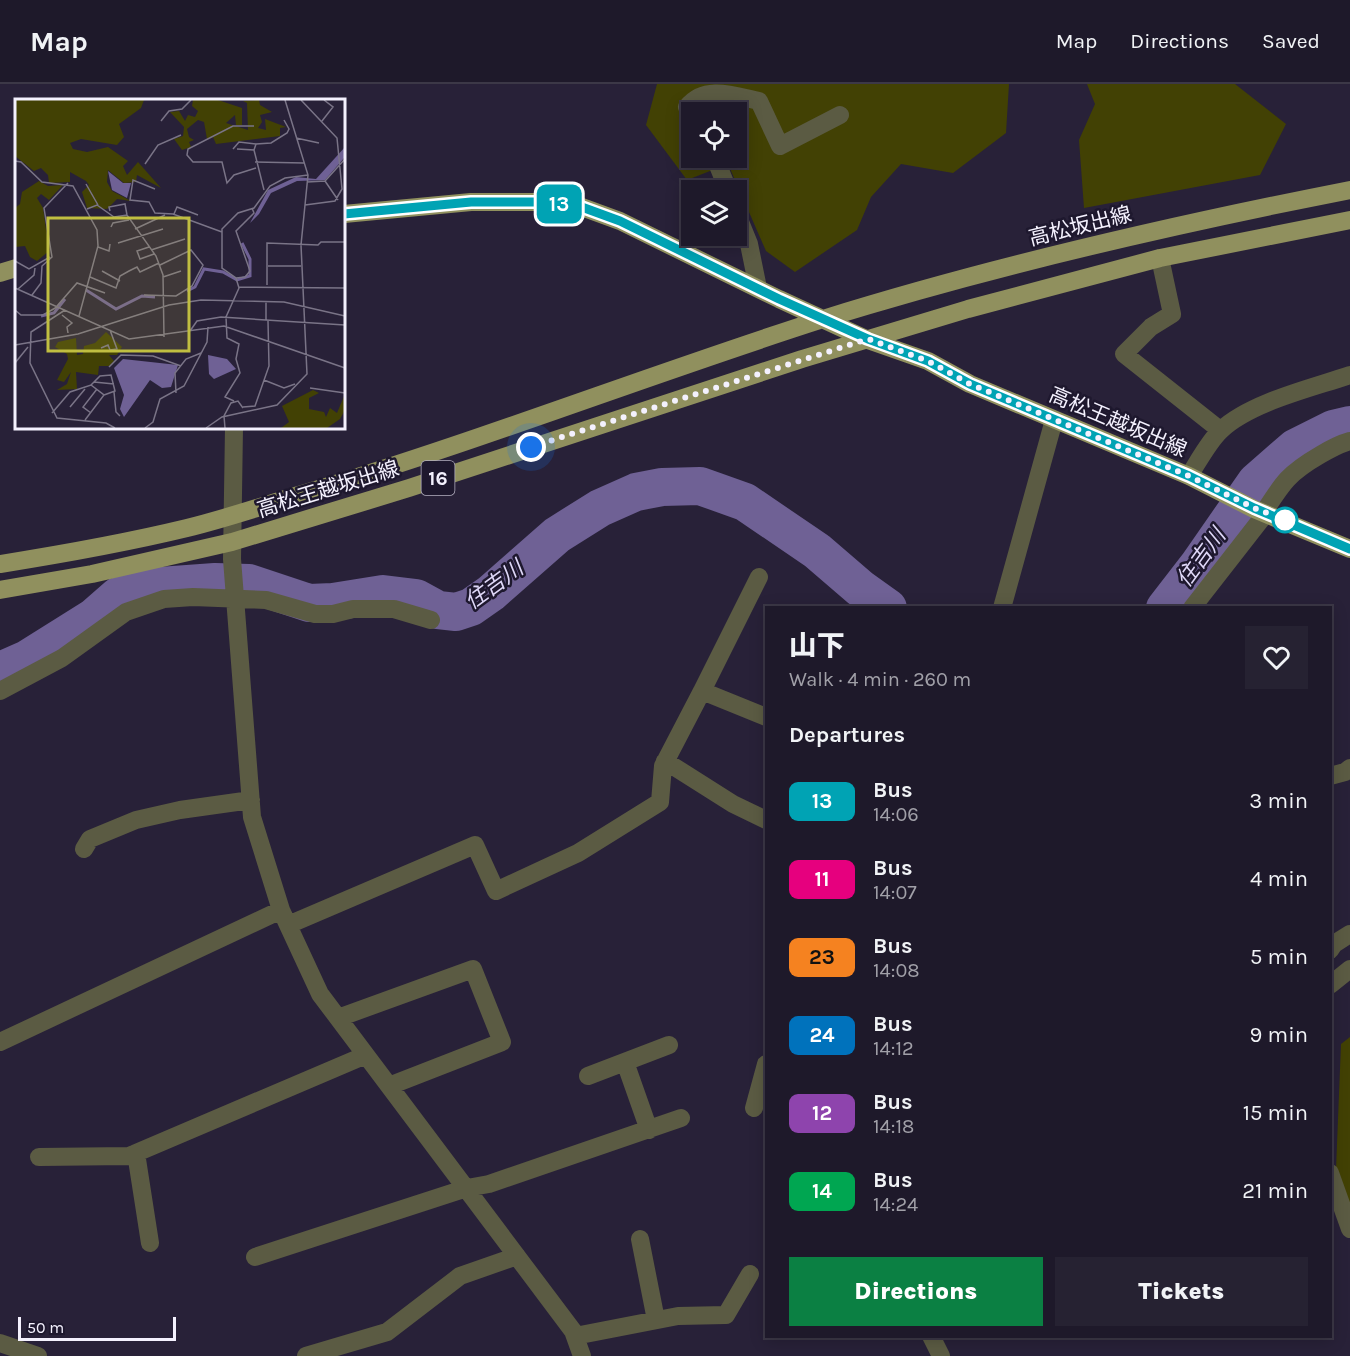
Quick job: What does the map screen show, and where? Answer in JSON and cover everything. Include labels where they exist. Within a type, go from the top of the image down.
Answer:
[{"type":"main road","name":"高松坂出線","points":[[824,319],[907,294],[1077,249],[1197,220],[1350,190]]},
{"type":"main road","name":"高松王越坂出線","points":[[345,214],[471,202],[541,202],[579,206],[620,221],[868,339],[928,361],[970,384],[1189,476],[1225,495],[1350,549]]},
{"type":"main road","points":[[868,339],[968,309],[1160,258],[1350,220]]},
{"type":"main road","points":[[0,273],[15,268]]},
{"type":"main road","name":"高松王越坂出線","points":[[0,564],[88,550],[190,527],[402,464],[824,319]]},
{"type":"main road","name":"高松王越坂出線","points":[[0,590],[92,574],[232,542],[409,488],[868,339]]},
{"type":"street","points":[[691,102],[695,97],[713,92],[759,100],[780,146],[840,115]]},
{"type":"street","points":[[747,239],[758,288]]},
{"type":"street","points":[[1160,258],[1172,314],[1151,327],[1124,354],[1220,430]]},
{"type":"street","points":[[1189,476],[1220,430],[1263,404],[1350,375]]},
{"type":"street","points":[[1003,606],[1054,420]]},
{"type":"street","points":[[234,429],[233,571],[252,817],[284,918],[320,994],[573,1330],[582,1356]]},
{"type":"street","points":[[1193,606],[1261,511],[1296,469],[1338,444],[1350,441]]},
{"type":"street","points":[[0,1042],[284,918],[475,845],[496,891],[578,853],[660,802],[665,761],[759,578]]},
{"type":"street","points":[[0,691],[62,658],[126,612],[164,599],[235,594],[315,614],[333,614],[353,609],[394,609],[431,620]]},
{"type":"street","points":[[702,691],[765,717]]},
{"type":"street","points":[[665,761],[733,804],[765,820]]},
{"type":"street","points":[[1332,775],[1350,768]]},
{"type":"street","points":[[84,849],[90,839],[136,820],[180,810],[251,800]]},
{"type":"street","points":[[1332,947],[1350,934]]},
{"type":"street","points":[[338,1018],[473,969],[502,1042],[389,1086]]},
{"type":"street","points":[[1332,983],[1350,969]]},
{"type":"street","points":[[588,1076],[669,1045]]},
{"type":"street","points":[[39,1157],[129,1156],[366,1055]]},
{"type":"street","points":[[625,1062],[649,1130]]},
{"type":"street","points":[[754,1108],[765,1069]]},
{"type":"street","points":[[255,1257],[467,1188],[489,1184],[681,1118]]},
{"type":"street","points":[[136,1153],[150,1243]]},
{"type":"street","points":[[1332,1179],[1350,1229]]},
{"type":"street","points":[[640,1239],[656,1320]]},
{"type":"street","points":[[306,1356],[387,1332],[460,1276],[517,1256]]},
{"type":"street","points":[[575,1336],[678,1316],[726,1316],[750,1274]]},
{"type":"street","points":[[932,1338],[941,1356]]},
{"type":"street","points":[[0,1343],[38,1356]]},
{"type":"shaded area","points":[[657,84],[1009,84],[1006,133],[953,173],[901,164],[871,197],[857,230],[795,272],[766,251],[747,208],[747,180],[735,180],[730,168],[747,168],[747,102],[681,102],[681,168],[718,168],[687,180],[646,125]]},
{"type":"shaded area","points":[[1087,84],[1235,84],[1286,124],[1260,175],[1084,208],[1079,140],[1095,104]]},
{"type":"shaded area","points":[[1350,1037],[1350,1216],[1336,1169],[1341,1044]]},
{"type":"waterway","name":"住吉川","points":[[1167,606],[1256,482],[1295,448],[1333,429],[1350,425]]},
{"type":"waterway","name":"住吉川","points":[[0,671],[27,659],[94,617],[118,596],[160,586],[215,582],[249,583],[309,603],[333,602],[383,594],[416,598],[438,610],[456,612],[471,607],[491,593],[557,535],[600,508],[636,492],[662,487],[700,486],[745,502],[817,551],[860,588],[885,606]]},
{"type":"bus line","name":"13","points":[[345,214],[471,202],[541,202],[579,206],[620,221],[779,299],[868,339],[928,361],[970,384],[1189,476],[1225,495],[1350,549]]},
{"type":"route","points":[[531,447],[868,339],[928,361],[970,384],[1189,476],[1225,495],[1285,520]]}]
